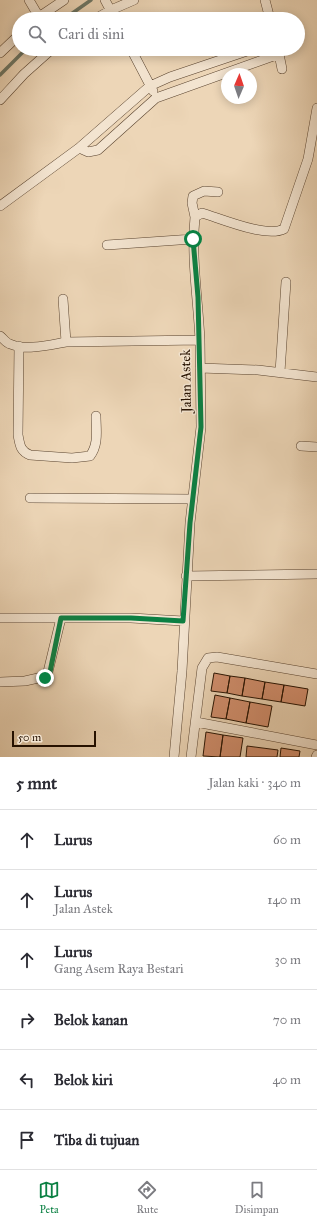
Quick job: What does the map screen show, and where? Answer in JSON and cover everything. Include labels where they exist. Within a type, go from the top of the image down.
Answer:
[{"type":"street","points":[[29,0],[35,12]]},
{"type":"street","points":[[47,12],[64,0]]},
{"type":"street","points":[[105,0],[111,10]]},
{"type":"street","points":[[107,12],[134,0]]},
{"type":"street","points":[[265,0],[268,12]]},
{"type":"street","points":[[0,53],[12,42]]},
{"type":"street","points":[[0,100],[24,74],[44,56]]},
{"type":"street","points":[[135,56],[156,98]]},
{"type":"street","points":[[0,206],[79,148],[150,86],[170,77],[232,56]]},
{"type":"street","points":[[79,148],[88,152],[98,150],[156,98],[266,56]]},
{"type":"street","points":[[280,56],[282,69]]},
{"type":"street","points":[[195,217],[202,213],[264,231],[277,232],[284,229],[308,160],[317,108]]},
{"type":"street","points":[[308,160],[317,154]]},
{"type":"street","points":[[200,340],[193,239],[195,217],[192,203],[193,196],[204,191],[218,192]]},
{"type":"street","points":[[107,245],[193,239]]},
{"type":"street","points":[[280,372],[286,282]]},
{"type":"street","points":[[63,299],[66,342]]},
{"type":"street","name":"Jalan Astek","points":[[0,336],[10,344],[19,346],[45,346],[66,342],[200,340],[201,427],[192,499],[183,621],[182,671],[174,757]]},
{"type":"street","points":[[19,346],[18,435],[20,448],[24,453],[30,455],[72,458],[90,456],[94,450],[96,440],[96,416]]},
{"type":"street","points":[[200,368],[280,372],[317,377]]},
{"type":"street","points":[[301,446],[317,447]]},
{"type":"street","points":[[30,498],[192,499]]},
{"type":"street","points":[[186,576],[317,574]]},
{"type":"street","points":[[0,618],[131,618],[183,621]]},
{"type":"street","points":[[0,682],[25,681],[47,676],[50,672],[61,618]]},
{"type":"street","points":[[191,757],[202,668],[208,658],[217,657],[317,674]]},
{"type":"street","points":[[196,722],[317,744]]},
{"type":"building","points":[[214,673],[230,676],[227,693],[211,691]]},
{"type":"building","points":[[230,676],[245,678],[242,696],[227,693]]},
{"type":"building","points":[[245,678],[265,682],[262,699],[242,696]]},
{"type":"building","points":[[265,682],[284,685],[281,702],[262,699]]},
{"type":"building","points":[[284,685],[308,689],[305,706],[281,702]]},
{"type":"building","points":[[215,695],[230,698],[226,719],[211,717]]},
{"type":"building","points":[[230,698],[250,702],[246,723],[226,719]]},
{"type":"building","points":[[250,702],[272,706],[268,727],[246,723]]},
{"type":"building","points":[[206,732],[223,735],[220,757],[203,756]]},
{"type":"building","points":[[223,735],[243,738],[240,757],[220,757]]},
{"type":"building","points":[[247,746],[278,750],[277,757],[246,757]]},
{"type":"building","points":[[281,748],[300,751],[299,757],[280,757]]},
{"type":"waterway","points":[[74,12],[91,0]]},
{"type":"waterway","points":[[0,75],[19,56]]},
{"type":"route","points":[[45,678],[50,672],[61,618],[131,618],[183,621],[192,499],[201,427],[198,297],[193,239]]}]
